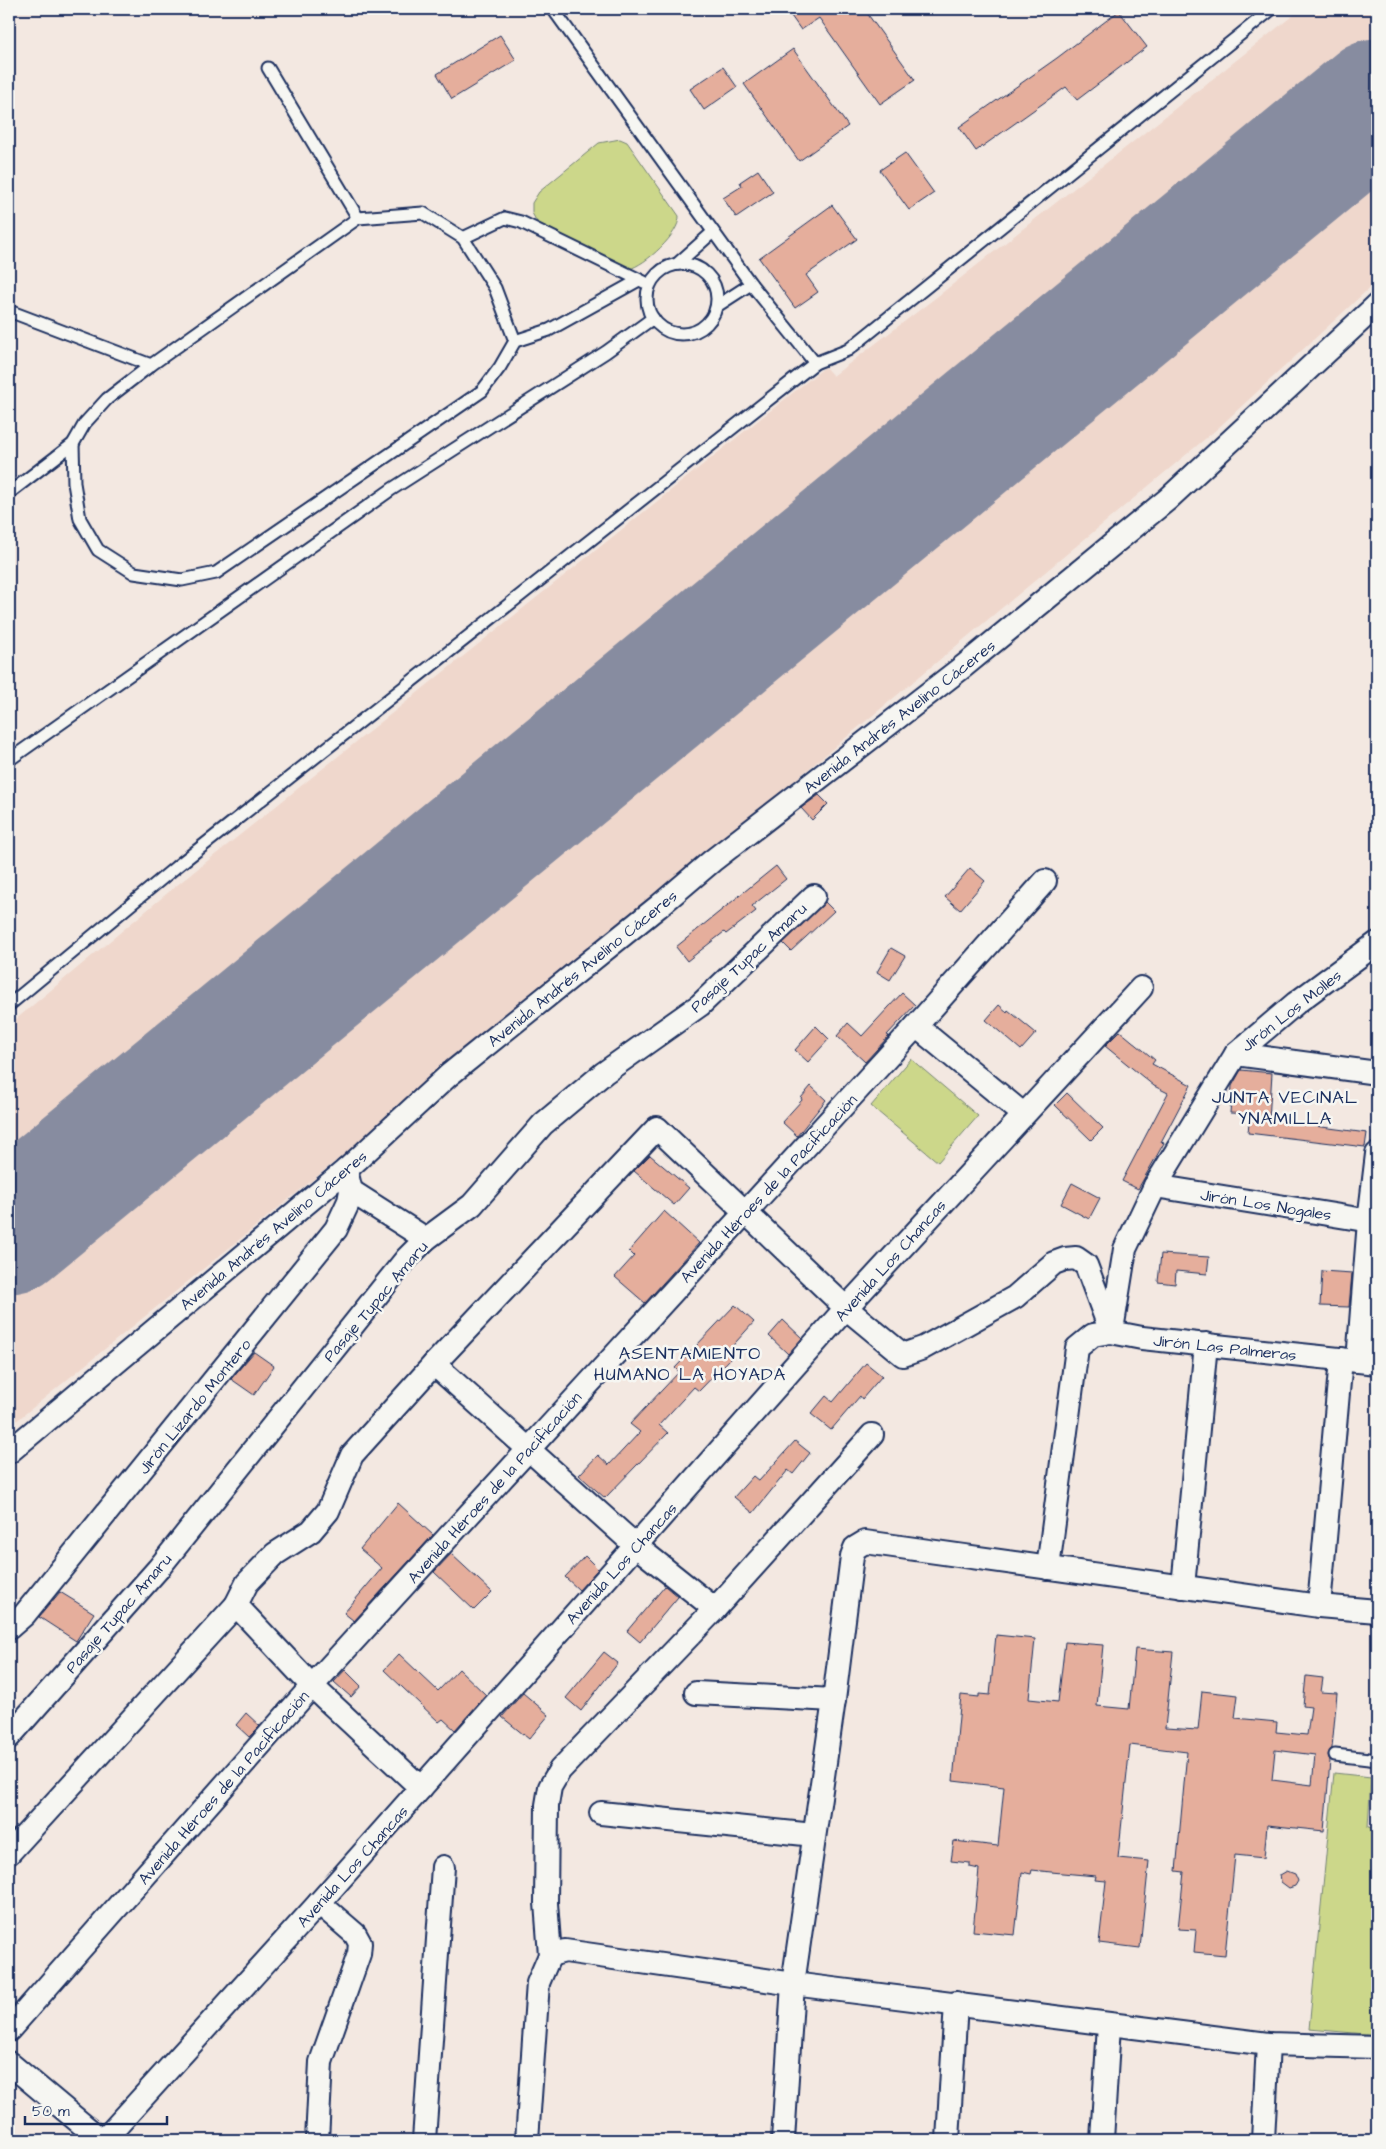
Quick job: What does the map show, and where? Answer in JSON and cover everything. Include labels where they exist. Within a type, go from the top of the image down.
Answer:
[{"type":"street","name":"Avenida Andrés Avelino Cáceres","points":[[9,1452],[349,1181],[472,1057],[712,861],[964,666],[1168,499],[1377,305]]},
{"type":"street","name":"Avenida Héroes de la Pacificación","points":[[9,2030],[312,1686],[916,1026],[1045,881]]},
{"type":"street","name":"Pasaje Tupac Amaru","points":[[9,1737],[158,1569],[406,1259],[426,1239],[472,1205],[543,1124],[604,1073],[700,1005],[814,896]]},
{"type":"street","name":"Jirón Los Molles","points":[[1111,1332],[1125,1249],[1155,1186],[1236,1054],[1296,1003],[1377,943]]},
{"type":"street","name":"Avenida Los Chancas","points":[[102,2140],[319,1904],[846,1308],[1141,988]]},
{"type":"street","points":[[916,1026],[1023,1114]]},
{"type":"street","points":[[1236,1054],[1377,1073]]},
{"type":"street","points":[[9,1853],[236,1605],[247,1583],[275,1554],[311,1531],[328,1511],[352,1455],[434,1364],[657,1128],[846,1308],[902,1355],[912,1353],[1015,1297],[1054,1263],[1065,1259],[1076,1258],[1086,1266],[1111,1332]]},
{"type":"street","points":[[1319,1606],[1359,1361],[1373,1222],[1377,1154]]},
{"type":"street","points":[[349,1181],[426,1239]]},
{"type":"street","name":"Jirón Lizardo Montero","points":[[14,1616],[322,1249],[336,1229],[349,1201],[349,1181]]},
{"type":"street","name":"Jirón Los Nogales","points":[[1155,1186],[1373,1222]]},
{"type":"street","name":"Jirón Las Palmeras","points":[[1048,1568],[1078,1348],[1093,1335],[1111,1332],[1142,1338],[1359,1361]]},
{"type":"street","points":[[1183,1587],[1206,1344]]},
{"type":"street","points":[[434,1364],[530,1448],[636,1546],[715,1609]]},
{"type":"street","points":[[527,2140],[538,1983],[550,1955],[546,1903],[547,1804],[550,1787],[560,1770],[715,1609],[872,1435]]},
{"type":"street","points":[[783,2140],[793,1984],[834,1700],[852,1556],[856,1548],[865,1542],[1319,1606],[1377,1611]]},
{"type":"street","points":[[236,1605],[312,1686],[421,1788]]},
{"type":"street","points":[[696,1693],[834,1700]]},
{"type":"street","points":[[601,1813],[814,1835]]},
{"type":"street","points":[[424,2140],[443,1867]]},
{"type":"street","points":[[317,2140],[321,2062],[359,1954],[360,1943],[355,1934],[319,1904]]},
{"type":"street","points":[[550,1955],[565,1951],[793,1984],[956,2003],[1109,2025],[1268,2044],[1377,2047]]},
{"type":"street","points":[[948,2140],[956,2003]]},
{"type":"street","points":[[1102,2140],[1109,2025]]},
{"type":"street","points":[[1263,2140],[1268,2044]]},
{"type":"street","points":[[9,2063],[102,2140]]},
{"type":"lane","points":[[554,9],[751,284],[815,363]]},
{"type":"lane","points":[[9,1005],[176,867],[815,363],[848,350],[1272,9]]},
{"type":"lane","points":[[268,68],[358,218]]},
{"type":"lane","points":[[9,493],[73,444],[85,423],[107,399],[151,364],[358,218],[423,213],[463,238],[495,288],[515,342]]},
{"type":"lane","points":[[463,238],[505,218],[520,222],[650,285]]},
{"type":"lane","points":[[678,264],[689,264],[699,268],[708,275],[714,284],[717,295],[716,306],[709,321],[695,331],[683,334],[672,332],[661,326],[653,318],[648,307],[647,296],[650,285],[661,271],[678,264],[713,232]]},
{"type":"lane","points":[[73,444],[74,483],[80,519],[98,550],[134,573],[182,580],[216,573],[482,391],[500,367],[515,342],[549,330],[639,280]]},
{"type":"lane","points":[[716,306],[751,284]]},
{"type":"lane","points":[[9,311],[151,364]]},
{"type":"lane","points":[[9,760],[392,489],[606,352],[653,318]]},
{"type":"lane","points":[[1335,1755],[1377,1760]]},
{"type":"shaded area","points":[[1301,9],[1377,9],[1377,281],[1217,429],[390,1117],[9,1427],[9,1025],[176,886],[825,367],[833,376],[938,296]]},
{"type":"green space","points":[[620,139],[627,142],[679,216],[678,223],[668,240],[644,262],[629,269],[621,267],[538,224],[532,213],[532,203],[539,192],[599,143]]},
{"type":"green space","points":[[911,1059],[978,1116],[938,1162],[871,1106]]},
{"type":"green space","points":[[1334,1773],[1371,1777],[1368,1827],[1377,1829],[1377,2035],[1309,2029]]},
{"type":"building","points":[[786,9],[864,9],[915,80],[880,104],[819,18],[801,30]]},
{"type":"building","points":[[1119,11],[1147,47],[1077,100],[1066,87],[976,151],[959,127],[1057,58]]},
{"type":"building","points":[[500,35],[516,60],[452,99],[437,74]]},
{"type":"building","points":[[793,49],[848,126],[799,161],[744,84]]},
{"type":"building","points":[[723,67],[737,87],[704,110],[690,89]]},
{"type":"building","points":[[905,153],[934,193],[909,210],[880,170]]},
{"type":"building","points":[[758,170],[773,192],[736,217],[723,198],[742,186],[740,182]]},
{"type":"building","points":[[832,205],[857,239],[806,275],[818,292],[795,308],[759,258]]},
{"type":"building","points":[[819,795],[828,804],[812,820],[801,808]]},
{"type":"building","points":[[776,866],[786,879],[752,906],[756,911],[726,934],[724,932],[687,961],[676,947]]},
{"type":"building","points":[[970,868],[985,881],[960,910],[945,897]]},
{"type":"building","points":[[825,902],[834,911],[791,951],[783,943]]},
{"type":"building","points":[[891,948],[905,956],[890,980],[877,972]]},
{"type":"building","points":[[902,993],[915,1005],[865,1062],[837,1036],[848,1023],[862,1036]]},
{"type":"building","points":[[999,1005],[1036,1033],[1021,1050],[986,1020]]},
{"type":"building","points":[[816,1026],[829,1039],[808,1062],[795,1050]]},
{"type":"building","points":[[1120,1031],[1155,1060],[1152,1064],[1191,1085],[1161,1142],[1164,1143],[1138,1189],[1122,1181],[1168,1093],[1154,1086],[1105,1046]]},
{"type":"building","points":[[1241,1070],[1272,1073],[1269,1120],[1367,1133],[1365,1147],[1248,1133],[1250,1114],[1230,1113],[1232,1086]]},
{"type":"building","points":[[811,1086],[826,1100],[797,1136],[782,1122],[802,1100],[801,1098]]},
{"type":"building","points":[[1067,1093],[1103,1128],[1091,1140],[1055,1105]]},
{"type":"building","points":[[650,1155],[689,1188],[674,1205],[634,1171]]},
{"type":"building","points":[[1072,1183],[1100,1198],[1089,1219],[1061,1204]]},
{"type":"building","points":[[664,1211],[699,1243],[645,1303],[615,1277],[634,1256],[629,1251]]},
{"type":"building","points":[[1161,1254],[1209,1257],[1207,1274],[1176,1271],[1175,1284],[1158,1282]]},
{"type":"building","points":[[1322,1271],[1352,1273],[1349,1307],[1320,1306]]},
{"type":"building","points":[[735,1305],[754,1322],[726,1353],[731,1358],[699,1391],[694,1387],[659,1425],[668,1433],[605,1498],[579,1475],[598,1455],[609,1465],[640,1432],[630,1424],[679,1372],[675,1368]]},
{"type":"building","points":[[783,1320],[802,1338],[788,1354],[769,1336]]},
{"type":"building","points":[[254,1352],[274,1366],[254,1395],[231,1379]]},
{"type":"building","points":[[866,1363],[882,1376],[862,1399],[860,1396],[831,1430],[811,1414],[826,1396],[833,1402]]},
{"type":"building","points":[[795,1441],[810,1453],[793,1474],[788,1470],[753,1513],[734,1497],[753,1476],[759,1481]]},
{"type":"building","points":[[398,1503],[433,1535],[354,1621],[344,1613],[382,1568],[360,1549]]},
{"type":"building","points":[[451,1554],[492,1592],[474,1610],[434,1572]]},
{"type":"building","points":[[585,1556],[598,1569],[579,1590],[565,1577]]},
{"type":"building","points":[[665,1586],[678,1597],[640,1642],[627,1631]]},
{"type":"building","points":[[60,1592],[94,1613],[76,1641],[39,1617]]},
{"type":"building","points":[[996,1635],[1035,1639],[1029,1699],[1058,1702],[1065,1642],[1103,1645],[1097,1706],[1129,1709],[1135,1649],[1173,1652],[1165,1728],[1198,1730],[1202,1691],[1238,1695],[1235,1718],[1277,1722],[1276,1732],[1307,1735],[1311,1707],[1303,1706],[1306,1676],[1323,1678],[1321,1692],[1337,1693],[1332,1748],[1328,1755],[1330,1761],[1324,1831],[1267,1825],[1264,1858],[1235,1855],[1225,1955],[1194,1952],[1196,1930],[1178,1929],[1184,1872],[1176,1871],[1187,1752],[1130,1745],[1118,1858],[1149,1861],[1140,1948],[1099,1943],[1106,1881],[1095,1880],[1096,1876],[1032,1870],[1031,1874],[1022,1872],[1015,1935],[973,1931],[979,1869],[970,1867],[970,1863],[951,1861],[954,1841],[998,1846],[1004,1787],[953,1781],[961,1695],[979,1697],[979,1694],[990,1695]],"holes":[[[1275,1750],[1315,1755],[1312,1785],[1272,1780]]]},
{"type":"building","points":[[604,1652],[618,1663],[581,1711],[566,1698]]},
{"type":"building","points":[[399,1654],[438,1691],[459,1669],[486,1695],[455,1730],[443,1719],[439,1722],[384,1670]]},
{"type":"building","points":[[345,1670],[361,1686],[351,1697],[334,1682]]},
{"type":"building","points":[[523,1693],[549,1715],[529,1739],[502,1717]]},
{"type":"building","points":[[246,1713],[260,1726],[249,1737],[236,1725]]},
{"type":"building","points":[[1287,1871],[1295,1874],[1298,1881],[1295,1886],[1289,1888],[1281,1882],[1280,1875]]},
{"type":"runway","points":[[9,1229],[1377,103]]},
{"type":"district","name":"JUNTA VECINAL YNAMILLA","points":[[1285,1107]]},
{"type":"district","name":"ASENTAMIENTO HUMANO LA HOYADA","points":[[690,1364]]}]
